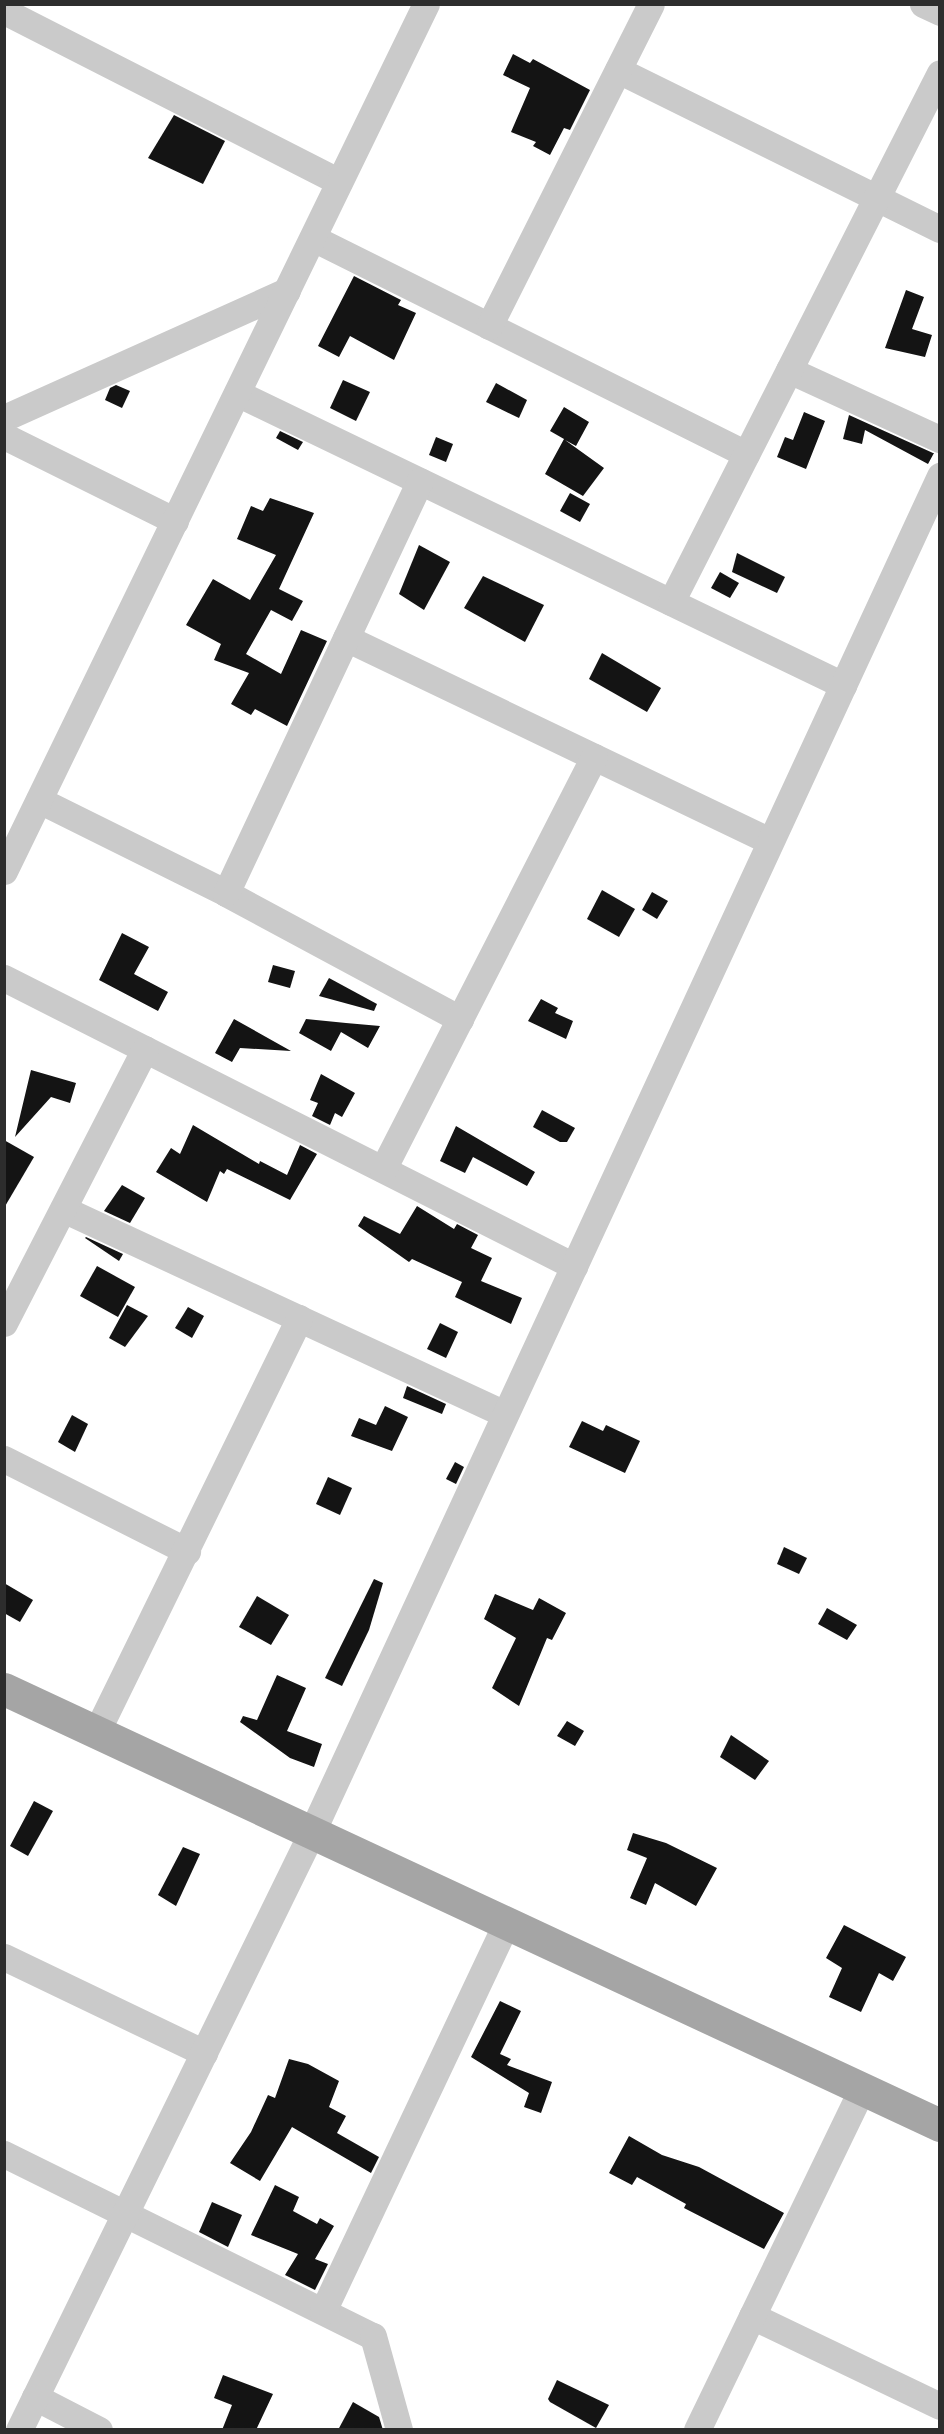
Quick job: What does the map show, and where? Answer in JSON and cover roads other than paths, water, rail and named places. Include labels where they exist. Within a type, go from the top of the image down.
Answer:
[{"type":"main road","points":[[4,1689],[939,2125]]},
{"type":"street","points":[[4,871],[426,4]]},
{"type":"street","points":[[489,326],[651,4]]},
{"type":"street","points":[[923,4],[939,12]]},
{"type":"street","points":[[4,11],[339,182]]},
{"type":"street","points":[[618,70],[939,229]]},
{"type":"street","points":[[671,602],[939,74]]},
{"type":"street","points":[[313,238],[746,454]]},
{"type":"street","points":[[4,418],[287,291]]},
{"type":"street","points":[[789,370],[939,439]]},
{"type":"street","points":[[237,393],[843,684]]},
{"type":"street","points":[[4,435],[175,521]]},
{"type":"street","points":[[20,2430],[311,1834],[939,476]]},
{"type":"street","points":[[226,893],[420,482]]},
{"type":"street","points":[[346,638],[770,841]]},
{"type":"street","points":[[383,1169],[594,757]]},
{"type":"street","points":[[39,800],[226,893],[460,1019]]},
{"type":"street","points":[[4,978],[574,1266]]},
{"type":"street","points":[[4,1323],[145,1049]]},
{"type":"street","points":[[63,1209],[505,1414]]},
{"type":"street","points":[[96,1733],[299,1318]]},
{"type":"street","points":[[4,1459],[187,1551]]},
{"type":"street","points":[[323,2311],[506,1924]]},
{"type":"street","points":[[4,1957],[204,2053]]},
{"type":"street","points":[[697,2430],[862,2089]]},
{"type":"street","points":[[4,2154],[126,2212],[373,2336],[399,2430]]},
{"type":"street","points":[[752,2316],[939,2406]]},
{"type":"street","points":[[35,2397],[99,2430]]}]
